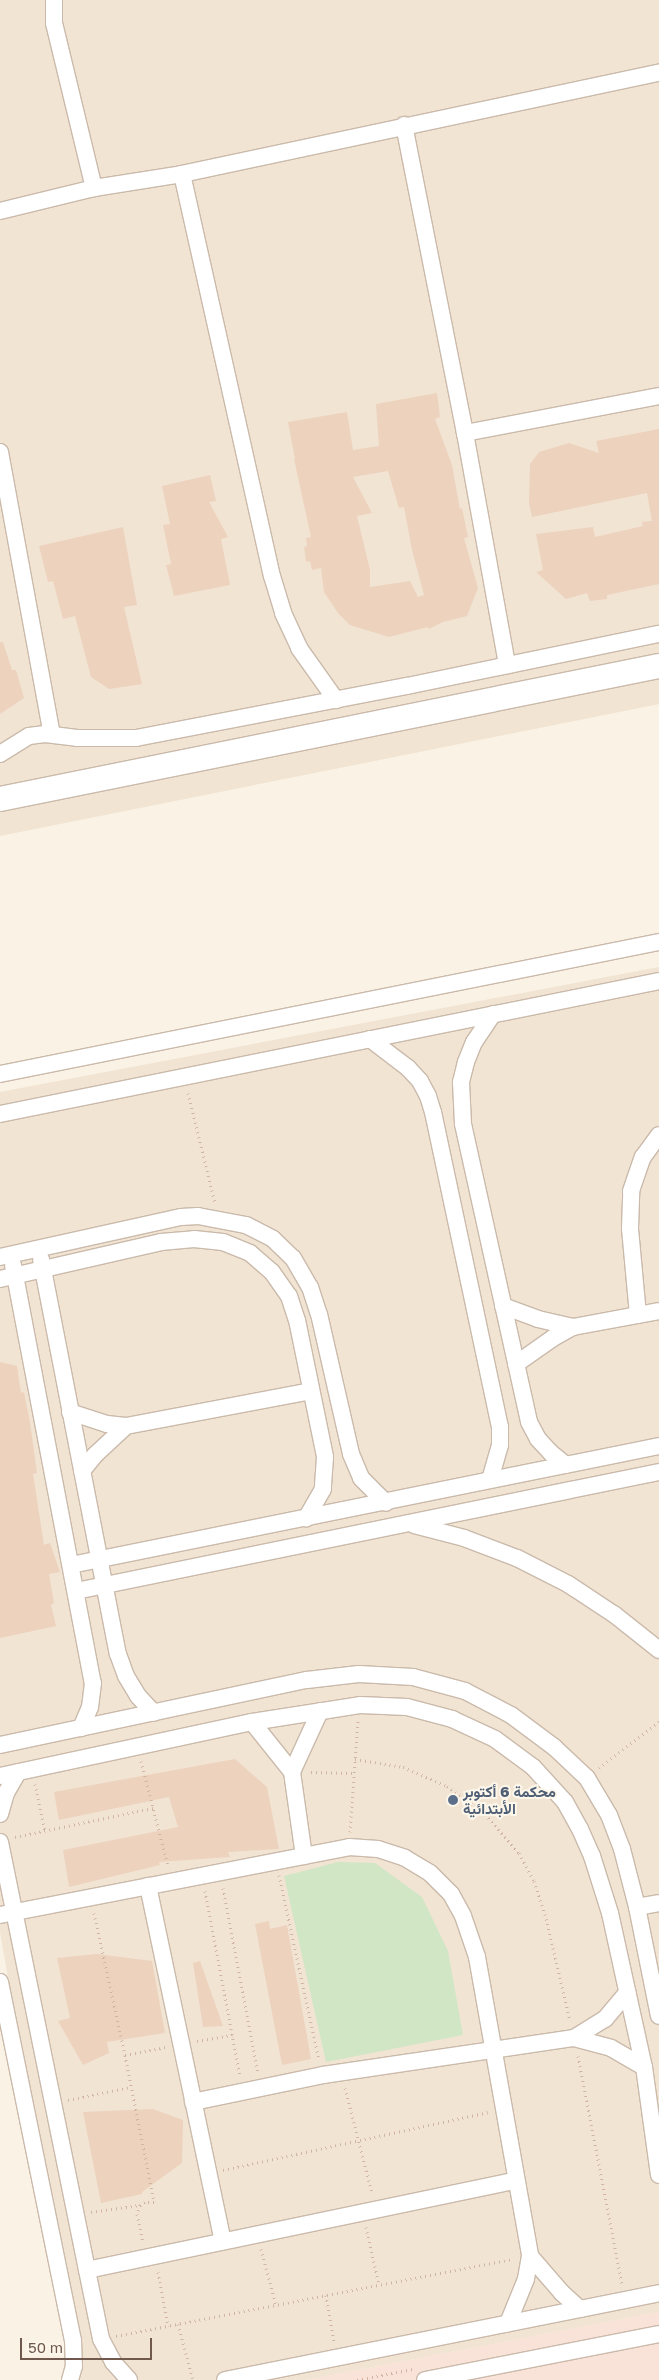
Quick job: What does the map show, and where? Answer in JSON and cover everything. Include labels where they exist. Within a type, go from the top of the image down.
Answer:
[{"type":"street","points":[[54,0],[54,23],[94,188]]},
{"type":"street","points":[[0,211],[94,188],[182,174],[404,125],[659,73]]},
{"type":"street","points":[[404,125],[465,433],[507,666]]},
{"type":"street","points":[[182,174],[282,613],[299,648],[336,700]]},
{"type":"street","points":[[465,433],[659,396]]},
{"type":"street","points":[[0,452],[6,523],[52,734]]},
{"type":"street","points":[[0,754],[29,736],[52,734],[77,738],[136,738],[507,666],[659,634]]},
{"type":"street","points":[[0,799],[659,666]]},
{"type":"street","points":[[0,1074],[659,942]]},
{"type":"street","points":[[0,1114],[659,981]]},
{"type":"street","points":[[493,1014],[474,1042],[466,1062],[462,1082],[463,1124],[529,1422],[538,1439],[550,1454],[566,1465]]},
{"type":"street","points":[[370,1039],[408,1068],[428,1096],[496,1409],[500,1445],[490,1479]]},
{"type":"street","points":[[638,1315],[630,1228],[631,1191],[643,1157],[659,1135]]},
{"type":"street","points":[[81,1728],[90,1707],[93,1683],[71,1565],[8,1277],[6,1256],[40,1250],[181,1217],[219,1218],[246,1225],[273,1239],[293,1258],[310,1286],[319,1314],[351,1454],[361,1478],[386,1503]]},
{"type":"street","points":[[8,1277],[161,1242],[194,1239],[223,1242],[250,1254],[272,1272],[289,1296],[297,1320],[325,1457],[323,1489],[306,1518]]},
{"type":"street","points":[[40,1250],[118,1654],[126,1676],[138,1696],[154,1713]]},
{"type":"street","points":[[503,1306],[538,1319],[573,1327]]},
{"type":"street","points":[[516,1364],[546,1342],[573,1327],[659,1311]]},
{"type":"street","points":[[70,1412],[98,1422],[126,1426],[311,1391]]},
{"type":"street","points":[[496,1409],[524,1403]]},
{"type":"street","points":[[82,1471],[95,1455],[126,1426]]},
{"type":"street","points":[[71,1565],[386,1503],[490,1479],[659,1446]]},
{"type":"street","points":[[325,1457],[333,1466],[340,1467],[345,1464],[351,1454]]},
{"type":"street","points":[[76,1591],[659,1472]]},
{"type":"street","points":[[410,1523],[464,1538],[517,1558],[568,1584],[608,1610],[659,1650]]},
{"type":"street","points":[[2,1743],[307,1680],[359,1674],[413,1677],[465,1691],[511,1715],[554,1747],[586,1778],[609,1815],[622,1849],[637,1907],[659,2016]]},
{"type":"street","points":[[0,1776],[252,1722],[360,1705],[407,1707],[452,1719],[495,1739],[533,1767],[565,1802],[592,1856],[610,1913],[644,2067],[659,2175]]},
{"type":"street","points":[[292,1772],[320,1711]]},
{"type":"street","points":[[252,1722],[292,1772],[304,1856]]},
{"type":"street","points":[[0,1814],[6,1793],[25,1770]]},
{"type":"street","points":[[4,1840],[7,1914],[53,2103],[101,2339],[112,2362],[129,2380]]},
{"type":"street","points":[[7,1914],[220,1872],[276,1863],[348,1847],[378,1849],[405,1858],[430,1873],[451,1894],[463,1916],[477,1957],[530,2256],[526,2279],[508,2323]]},
{"type":"street","points":[[148,1886],[223,2241]]},
{"type":"street","points":[[637,1907],[659,1902]]},
{"type":"street","points":[[0,1982],[73,2340],[74,2366],[70,2380]]},
{"type":"street","points":[[193,2102],[323,2075],[574,2038],[605,2019],[628,1992]]},
{"type":"street","points":[[574,2038],[611,2048],[644,2067]]},
{"type":"street","points":[[87,2270],[516,2180]]},
{"type":"street","points":[[530,2256],[562,2293],[580,2309]]},
{"type":"street","points":[[225,2380],[659,2293]]},
{"type":"street","points":[[425,2380],[659,2334]]},
{"type":"path","points":[[184,1077],[219,1218]]},
{"type":"path","points":[[348,1847],[360,1705]]},
{"type":"path","points":[[586,1778],[659,1722]]},
{"type":"path","points":[[138,1746],[171,1882]]},
{"type":"path","points":[[355,1759],[403,1767],[447,1786],[485,1814],[519,1853],[534,1881],[545,1914],[574,2038],[625,2300]]},
{"type":"path","points":[[25,1770],[45,1831]]},
{"type":"path","points":[[292,1772],[354,1773]]},
{"type":"path","points":[[4,1840],[153,1808]]},
{"type":"path","points":[[276,1863],[323,2075]]},
{"type":"path","points":[[220,1872],[261,2088]]},
{"type":"path","points":[[202,1876],[243,2092]]},
{"type":"path","points":[[90,1897],[125,2055],[154,2202],[145,2202],[140,2206],[137,2214],[168,2326]]},
{"type":"path","points":[[342,2073],[359,2140],[379,2285]]},
{"type":"path","points":[[53,2103],[130,2087]]},
{"type":"path","points":[[209,2173],[504,2109]]},
{"type":"path","points":[[75,2214],[140,2206]]},
{"type":"path","points":[[257,2234],[276,2305]]},
{"type":"path","points":[[101,2339],[530,2256]]},
{"type":"path","points":[[326,2295],[337,2358]]},
{"type":"path","points":[[178,2324],[193,2380]]},
{"type":"shaded area","points":[[0,0],[659,0],[659,704],[0,836]]},
{"type":"shaded area","points":[[659,967],[659,2312],[306,2380],[79,2380],[0,1932],[0,1092]]},
{"type":"shaded area","points":[[659,2312],[659,2380],[306,2380]]},
{"type":"green space","points":[[338,1862],[375,1863],[422,1897],[448,1951],[463,2035],[326,2062],[284,1876]]},
{"type":"building","points":[[437,393],[440,417],[435,419],[452,465],[460,509],[462,508],[468,537],[464,538],[478,588],[467,616],[443,622],[429,629],[428,627],[389,637],[350,625],[338,613],[324,592],[321,568],[312,570],[310,561],[306,562],[304,547],[307,546],[306,538],[311,537],[288,422],[347,412],[353,450],[379,446],[376,404]],"holes":[[[388,471],[399,508],[404,507],[412,550],[424,595],[418,597],[410,581],[370,587],[370,570],[357,516],[372,513],[353,477]]]},
{"type":"building","points":[[659,429],[659,520],[652,521],[647,493],[532,517],[529,503],[530,464],[539,452],[569,443],[599,453],[596,441]]},
{"type":"building","points":[[210,475],[216,501],[209,502],[228,537],[221,539],[230,585],[174,596],[166,565],[171,564],[163,525],[170,524],[162,486]]},
{"type":"building","points":[[659,520],[659,584],[607,595],[607,599],[590,601],[587,593],[566,599],[536,572],[543,570],[536,534],[593,527],[595,537],[643,526],[642,522]]},
{"type":"building","points":[[123,527],[137,605],[124,607],[142,684],[109,689],[91,677],[75,616],[63,619],[53,581],[48,582],[39,546]]},
{"type":"building","points":[[0,642],[3,642],[12,670],[16,670],[24,698],[0,714]]},
{"type":"building","points":[[0,1362],[17,1366],[21,1393],[24,1392],[30,1422],[37,1473],[33,1474],[44,1545],[50,1543],[60,1572],[49,1574],[54,1603],[51,1605],[56,1626],[0,1638]]},
{"type":"building","points":[[235,1759],[267,1787],[279,1849],[228,1852],[230,1857],[159,1862],[160,1865],[69,1887],[63,1850],[178,1827],[169,1797],[59,1820],[54,1792]]},
{"type":"building","points":[[269,1921],[270,1929],[287,1925],[311,2059],[282,2065],[255,1924]]},
{"type":"building","points":[[97,1954],[152,1961],[165,2033],[107,2042],[109,2053],[83,2065],[58,2021],[70,2018],[57,1958]]},
{"type":"building","points":[[200,1961],[223,2026],[203,2027],[193,1963]]},
{"type":"building","points":[[153,2109],[183,2120],[182,2163],[142,2192],[142,2194],[101,2203],[83,2112]]},
{"type":"place","name":"محكمة 6 أكتوبر الأبتدائية","points":[[453,1800]]}]
